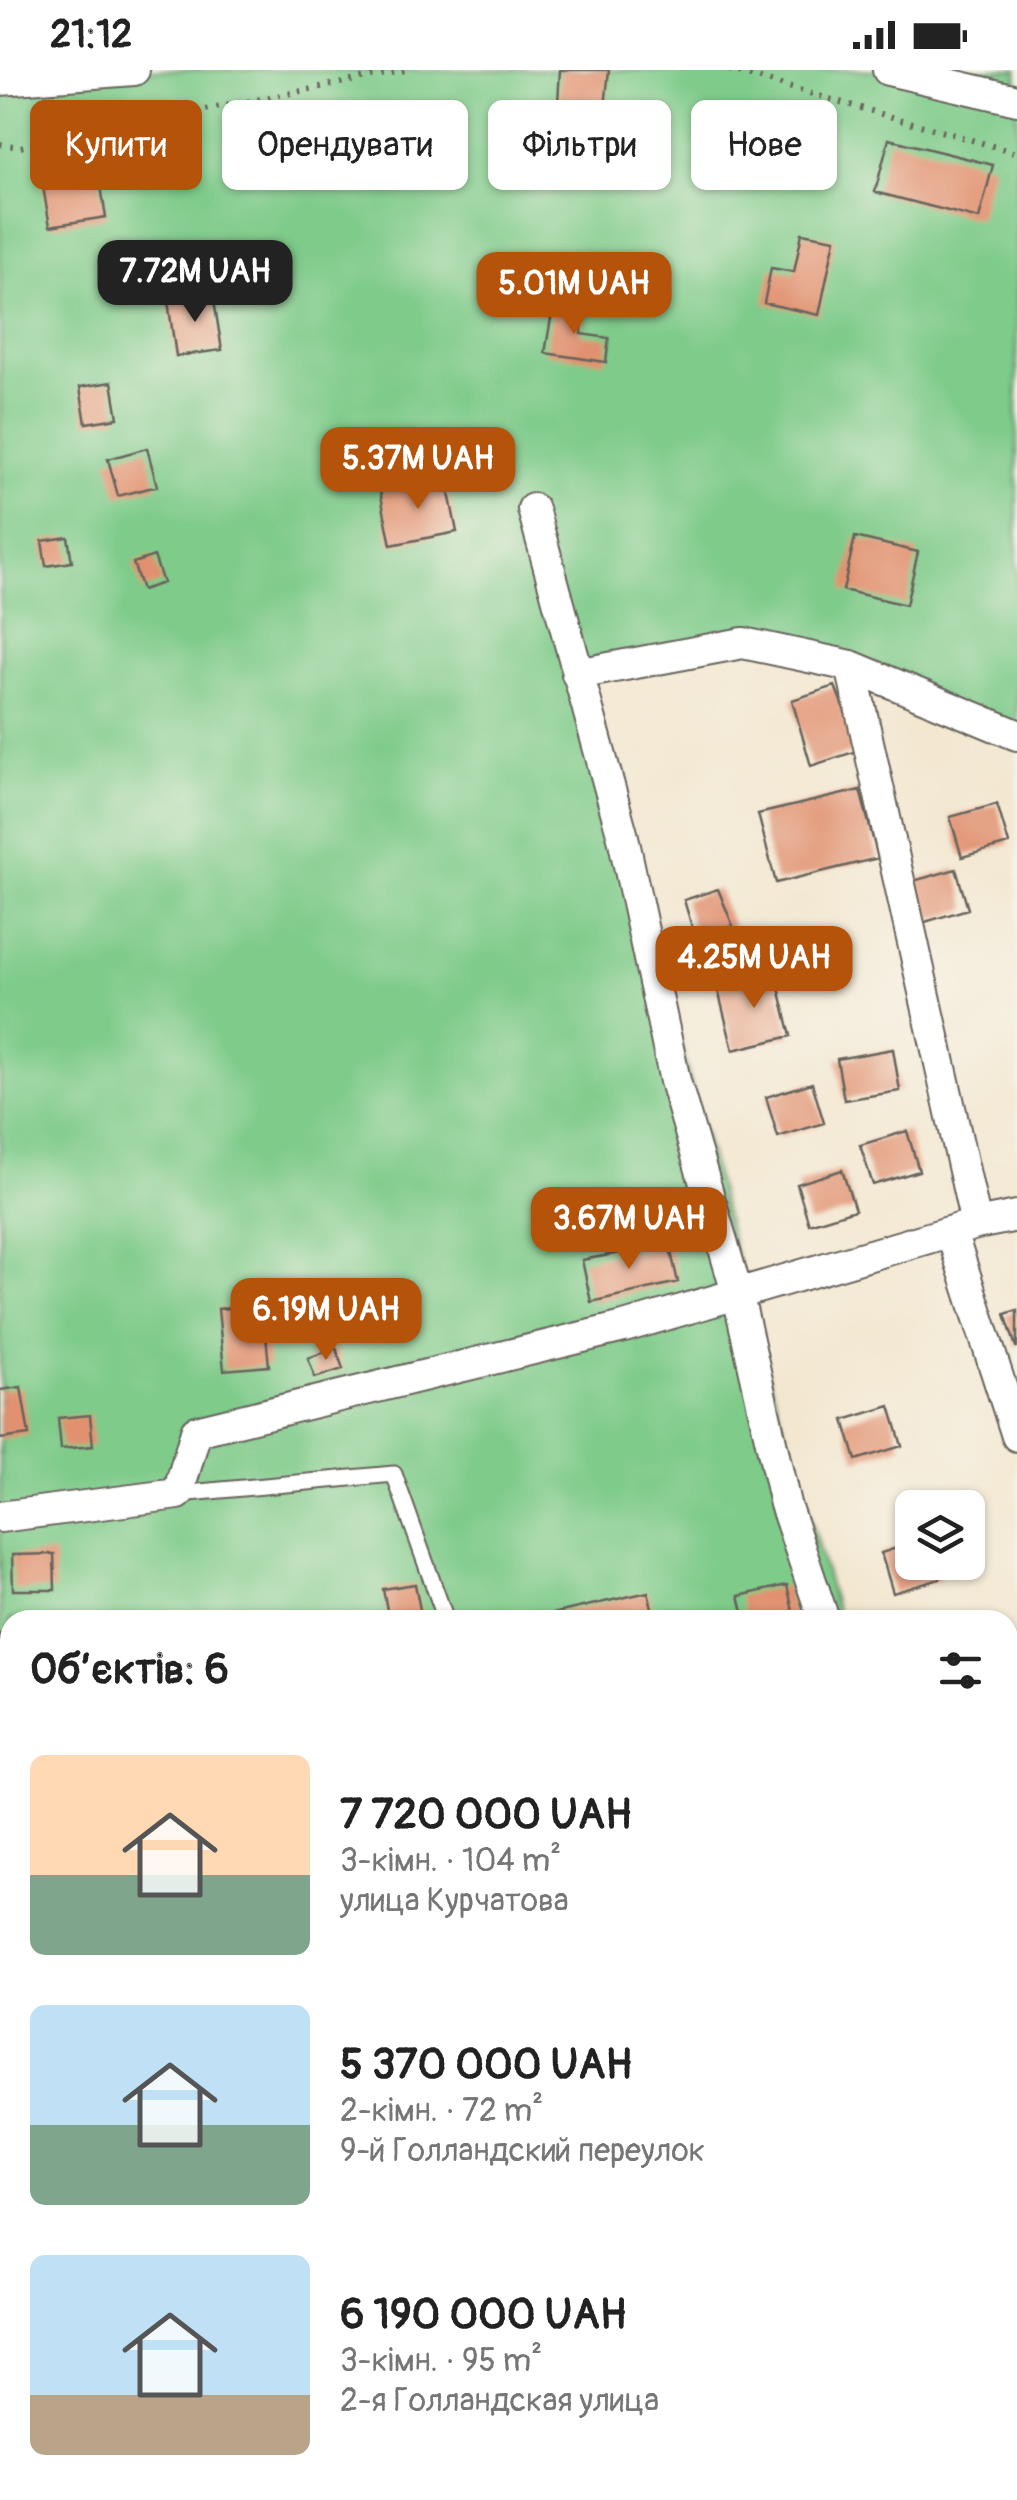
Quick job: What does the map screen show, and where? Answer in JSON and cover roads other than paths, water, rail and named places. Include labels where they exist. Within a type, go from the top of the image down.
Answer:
[{"type":"street","points":[[0,80],[134,70]]},
{"type":"street","points":[[888,70],[1017,100]]},
{"type":"street","points":[[533,509],[623,837],[674,1081],[738,1296],[785,1504],[821,1610]]},
{"type":"street","points":[[577,674],[742,643],[852,666],[1017,735]]},
{"type":"street","points":[[852,666],[963,1228],[1017,1436]]},
{"type":"street","points":[[0,1517],[178,1494],[196,1432],[457,1370],[738,1296],[963,1228],[1017,1216]]},
{"type":"lane","points":[[178,1494],[394,1474],[442,1610]]}]
